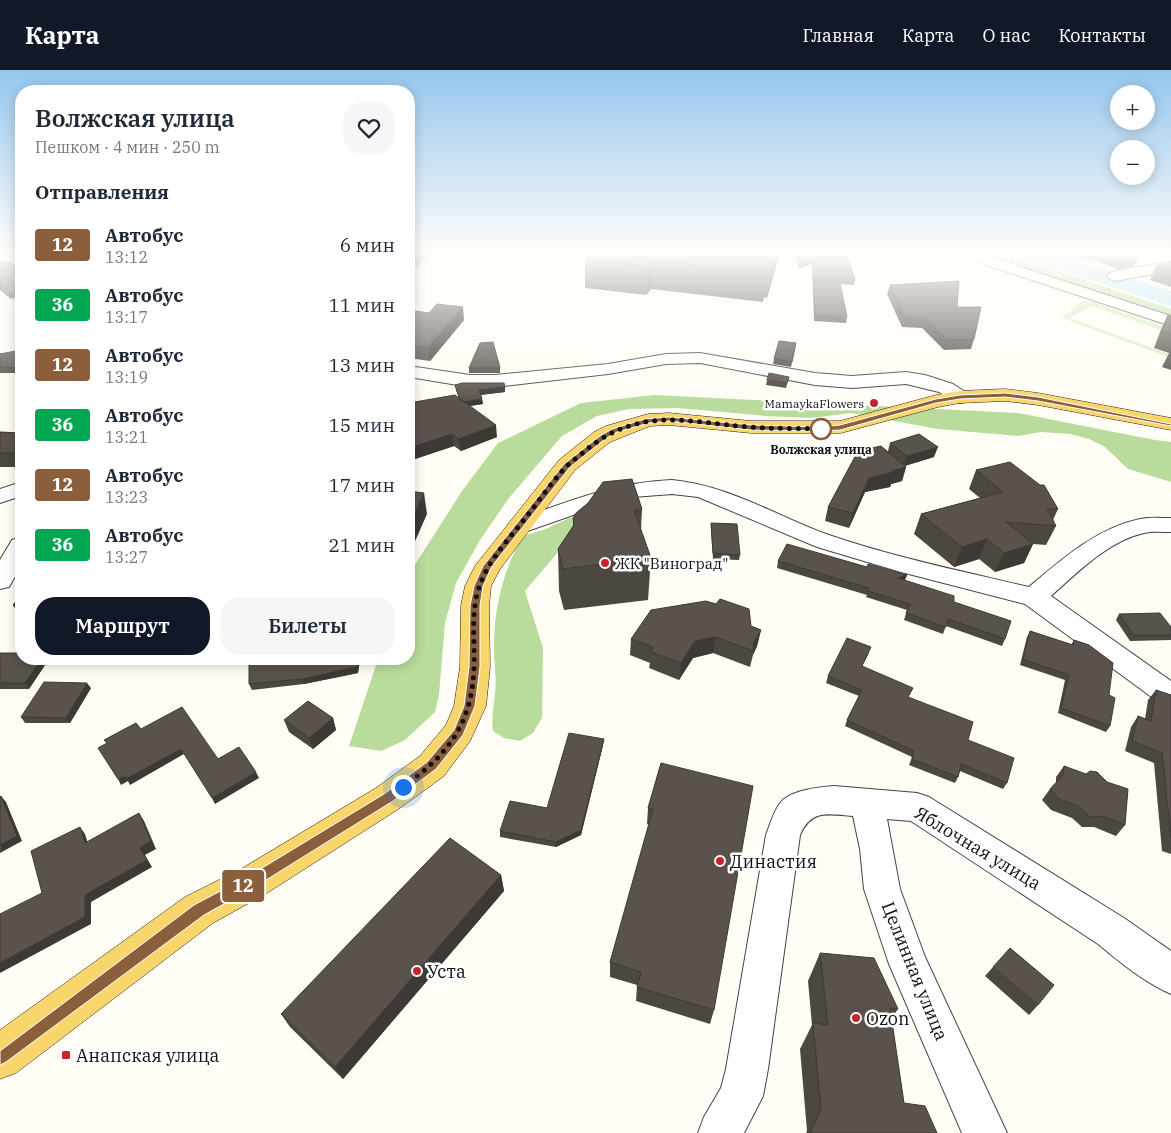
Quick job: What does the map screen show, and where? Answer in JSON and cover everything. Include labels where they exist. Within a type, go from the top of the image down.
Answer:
[{"type":"main road","points":[[0,1057],[199,910],[254,881],[388,798],[432,766],[459,732],[470,706],[474,667],[473,624],[478,586],[488,566],[567,466],[602,437],[633,424],[669,419],[751,427],[820,429],[840,427],[936,401],[960,397],[1005,395],[1020,396],[1171,424]]},
{"type":"street","points":[[1115,303],[1171,321]]},
{"type":"street","points":[[415,373],[470,381],[495,381],[608,369],[666,359],[700,358],[816,379],[852,382],[906,378],[925,381],[946,388],[960,397]]},
{"type":"street","points":[[519,527],[608,496],[632,491],[671,487],[695,489],[717,496],[799,532],[836,545],[1034,597],[1171,696]]},
{"type":"street","points":[[0,496],[15,491]]},
{"type":"street","points":[[1034,597],[1065,570],[1113,537],[1141,526],[1171,525]]},
{"type":"street","points":[[0,581],[15,555]]},
{"type":"street","name":"Яблочная улица","points":[[720,1133],[741,1096],[783,835],[793,812],[802,806],[814,802],[834,800],[917,807],[1112,931],[1139,954],[1171,974]]},
{"type":"street","name":"Целинная улица","points":[[867,802],[877,849],[882,889],[905,955],[985,1133]]},
{"type":"green space","points":[[1080,303],[1095,303],[1171,329],[1171,334],[1092,306],[1070,318],[1171,355],[1171,358],[1062,318]]},
{"type":"green space","points":[[1121,303],[1152,303],[1171,309],[1171,319]]},
{"type":"green space","points":[[654,395],[1018,413],[1171,442],[1171,482],[1128,469],[1105,447],[1089,439],[1070,434],[1041,432],[1018,436],[938,429],[851,413],[811,418],[678,408],[629,409],[597,416],[562,436],[509,498],[480,540],[456,583],[445,623],[439,695],[435,712],[405,740],[381,751],[349,746],[376,665],[415,665],[415,565],[462,491],[498,443],[581,403]]},
{"type":"green space","points":[[579,517],[586,519],[525,591],[543,648],[542,718],[533,733],[520,741],[504,738],[493,731],[492,721],[496,688],[494,636],[497,606],[510,562],[523,536],[546,529],[569,518]]},
{"type":"building","points":[[815,303],[844,303],[847,317],[815,315]]},
{"type":"building","points":[[898,303],[957,303],[957,307],[981,307],[974,339],[947,340],[925,318],[905,317]]},
{"type":"building","points":[[437,304],[463,307],[428,348],[415,347],[415,311],[429,313]]},
{"type":"building","points":[[1168,315],[1171,317],[1171,334],[1162,331]]},
{"type":"building","points":[[779,341],[796,343],[792,362],[774,359]]},
{"type":"building","points":[[493,342],[500,368],[469,368],[480,343]]},
{"type":"building","points":[[15,351],[15,368],[0,367],[0,354]]},
{"type":"building","points":[[769,373],[789,377],[787,383],[767,380]]},
{"type":"building","points":[[462,383],[504,383],[505,387],[479,390],[482,399],[464,402],[460,400],[455,385]]},
{"type":"building","points":[[455,395],[496,425],[459,439],[452,434],[415,446],[415,402]]},
{"type":"building","points":[[0,432],[15,433],[15,453],[0,453]]},
{"type":"building","points":[[919,434],[938,447],[907,456],[890,443]]},
{"type":"building","points":[[881,446],[906,467],[869,478],[853,513],[828,507],[858,451]]},
{"type":"building","points":[[1010,462],[1040,485],[1044,485],[1058,509],[1047,509],[1056,526],[1006,522],[1033,544],[1004,553],[987,539],[962,547],[921,514],[1003,492],[976,470]]},
{"type":"building","points":[[632,479],[642,509],[634,510],[651,558],[563,569],[558,549],[574,525],[573,518],[576,513],[588,503],[603,482]]},
{"type":"building","points":[[415,492],[424,493],[415,512]]},
{"type":"building","points":[[711,523],[737,524],[740,555],[713,553]]},
{"type":"building","points":[[787,544],[867,567],[868,564],[907,575],[898,578],[954,596],[954,602],[1011,621],[1005,639],[948,619],[946,627],[906,613],[910,604],[868,591],[869,588],[778,561]]},
{"type":"building","points":[[720,599],[749,609],[751,626],[761,630],[753,644],[754,651],[715,637],[695,641],[681,663],[651,652],[653,647],[631,639],[651,610],[706,601],[716,604]]},
{"type":"building","points":[[1160,613],[1171,627],[1171,635],[1134,635],[1119,614]]},
{"type":"building","points":[[1030,631],[1073,645],[1074,640],[1089,645],[1113,663],[1109,695],[1115,698],[1110,726],[1061,708],[1069,675],[1023,659]]},
{"type":"building","points":[[847,638],[871,647],[862,666],[913,688],[908,697],[973,722],[968,740],[1014,758],[1007,783],[961,764],[958,777],[912,759],[914,751],[847,720],[862,690],[828,676]]},
{"type":"building","points":[[0,653],[15,653],[15,665],[38,665],[25,683],[0,683]]},
{"type":"building","points":[[249,665],[357,665],[357,667],[302,679],[249,684]]},
{"type":"building","points":[[44,682],[87,683],[66,718],[21,717]]},
{"type":"building","points":[[1156,690],[1171,695],[1171,838],[1162,753],[1132,741],[1138,716],[1151,721]]},
{"type":"building","points":[[308,701],[333,718],[309,738],[284,720]]},
{"type":"building","points":[[182,707],[218,759],[239,747],[256,772],[212,798],[181,749],[126,779],[125,775],[118,779],[98,748],[107,743],[104,740],[136,723],[141,729]]},
{"type":"building","points":[[569,733],[604,739],[581,830],[556,842],[500,831],[510,801],[547,808]]},
{"type":"building","points":[[661,763],[753,786],[714,1010],[637,987],[641,972],[610,962],[653,809],[648,808]]},
{"type":"building","points":[[1064,766],[1086,774],[1090,771],[1097,772],[1107,782],[1128,789],[1125,825],[1103,816],[1090,817],[1080,807],[1059,799],[1050,789],[1063,775]]},
{"type":"building","points":[[0,797],[17,836],[0,845]]},
{"type":"building","points":[[139,813],[151,841],[140,848],[147,860],[85,895],[85,917],[0,963],[0,914],[42,893],[31,851],[80,827],[85,843]]},
{"type":"building","points":[[450,838],[501,875],[335,1067],[281,1014]]},
{"type":"building","points":[[1010,948],[1054,985],[1038,1005],[993,967]]},
{"type":"building","points":[[820,953],[874,958],[898,1009],[890,1008],[904,1103],[925,1106],[937,1133],[810,1133],[821,1109],[813,1023],[828,1025]]},
{"type":"bus line","name":"12","points":[[0,1057],[55,1014],[199,910],[254,881],[388,798],[432,766],[459,732],[470,706],[474,667],[473,624],[475,606],[478,586],[488,566],[567,466],[602,437],[633,424],[648,420],[669,419],[786,429],[840,427],[936,401],[960,397],[1005,395],[1038,399],[1141,420],[1171,424]]},
{"type":"place","name":"MamaykaFlowers","points":[[874,403]]},
{"type":"place","name":"Волжская улица","points":[[821,429]]},
{"type":"place","name":"ЖК \"Виноград\"","points":[[605,563]]},
{"type":"place","name":"Династия","points":[[720,861]]},
{"type":"place","name":"Уста","points":[[417,971]]},
{"type":"place","name":"Ozon","points":[[856,1018]]},
{"type":"place","name":"Анапская улица","points":[[66,1055]]},
{"type":"route","points":[[403,787],[432,766],[459,732],[470,706],[474,667],[473,624],[475,606],[478,586],[488,566],[567,466],[602,437],[648,420],[669,419],[751,427],[821,429]]}]
